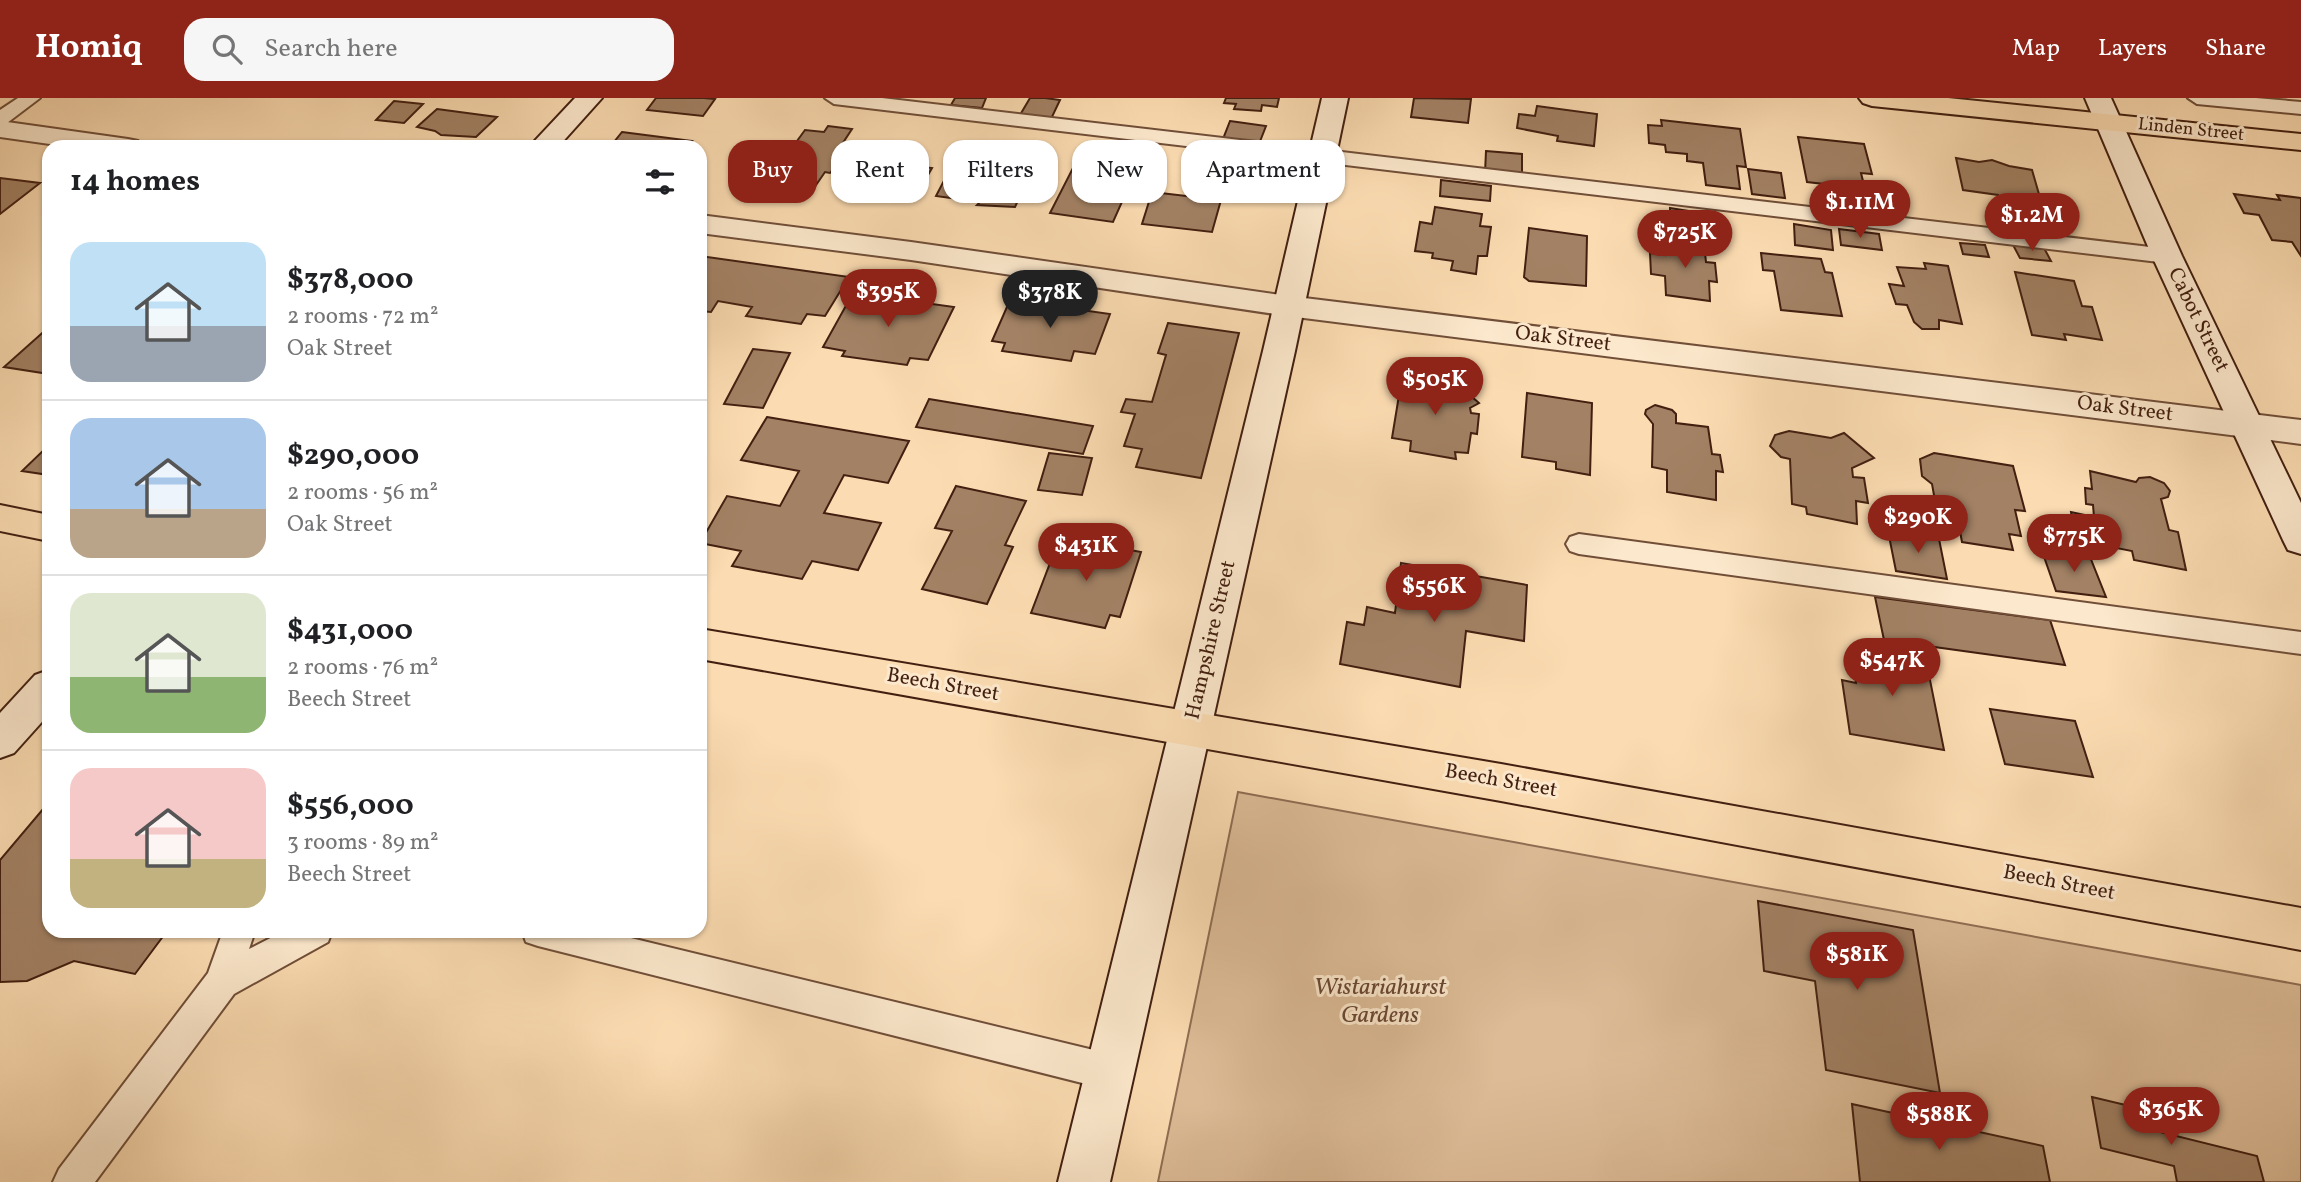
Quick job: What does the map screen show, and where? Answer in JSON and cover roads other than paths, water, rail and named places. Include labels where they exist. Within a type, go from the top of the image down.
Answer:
[{"type":"main road","name":"Linden Street","points":[[1872,98],[2103,110],[2199,131],[2301,142]]},
{"type":"main road","points":[[0,518],[42,527]]},
{"type":"main road","name":"Beech Street","points":[[707,645],[1191,726],[1844,842],[2301,929]]},
{"type":"street","points":[[549,140],[589,98]]},
{"type":"street","name":"Hampshire Street","points":[[1324,140],[1335,98]]},
{"type":"street","name":"Cabot Street","points":[[2103,110],[2167,256],[2301,540]]},
{"type":"street","points":[[0,129],[78,140]]},
{"type":"street","name":"Hampshire Street","points":[[1084,1182],[1310,203]]},
{"type":"street","name":"Oak Street","points":[[707,225],[911,251],[1288,306],[2301,432]]},
{"type":"street","points":[[0,741],[42,694]]},
{"type":"lane","points":[[0,119],[31,98]]},
{"type":"lane","points":[[834,98],[1186,140]]},
{"type":"lane","points":[[2188,98],[2185,100],[2199,131]]},
{"type":"lane","points":[[2197,98],[2301,108]]},
{"type":"lane","points":[[1345,159],[2167,256]]},
{"type":"lane","points":[[1579,544],[2301,643]]},
{"type":"lane","points":[[72,1182],[222,982],[237,938]]},
{"type":"lane","points":[[222,982],[303,938]]},
{"type":"lane","points":[[566,938],[1110,1072]]},
{"type":"park label","name":"Wistariahurst Gardens","points":[[1380,1002]]}]
